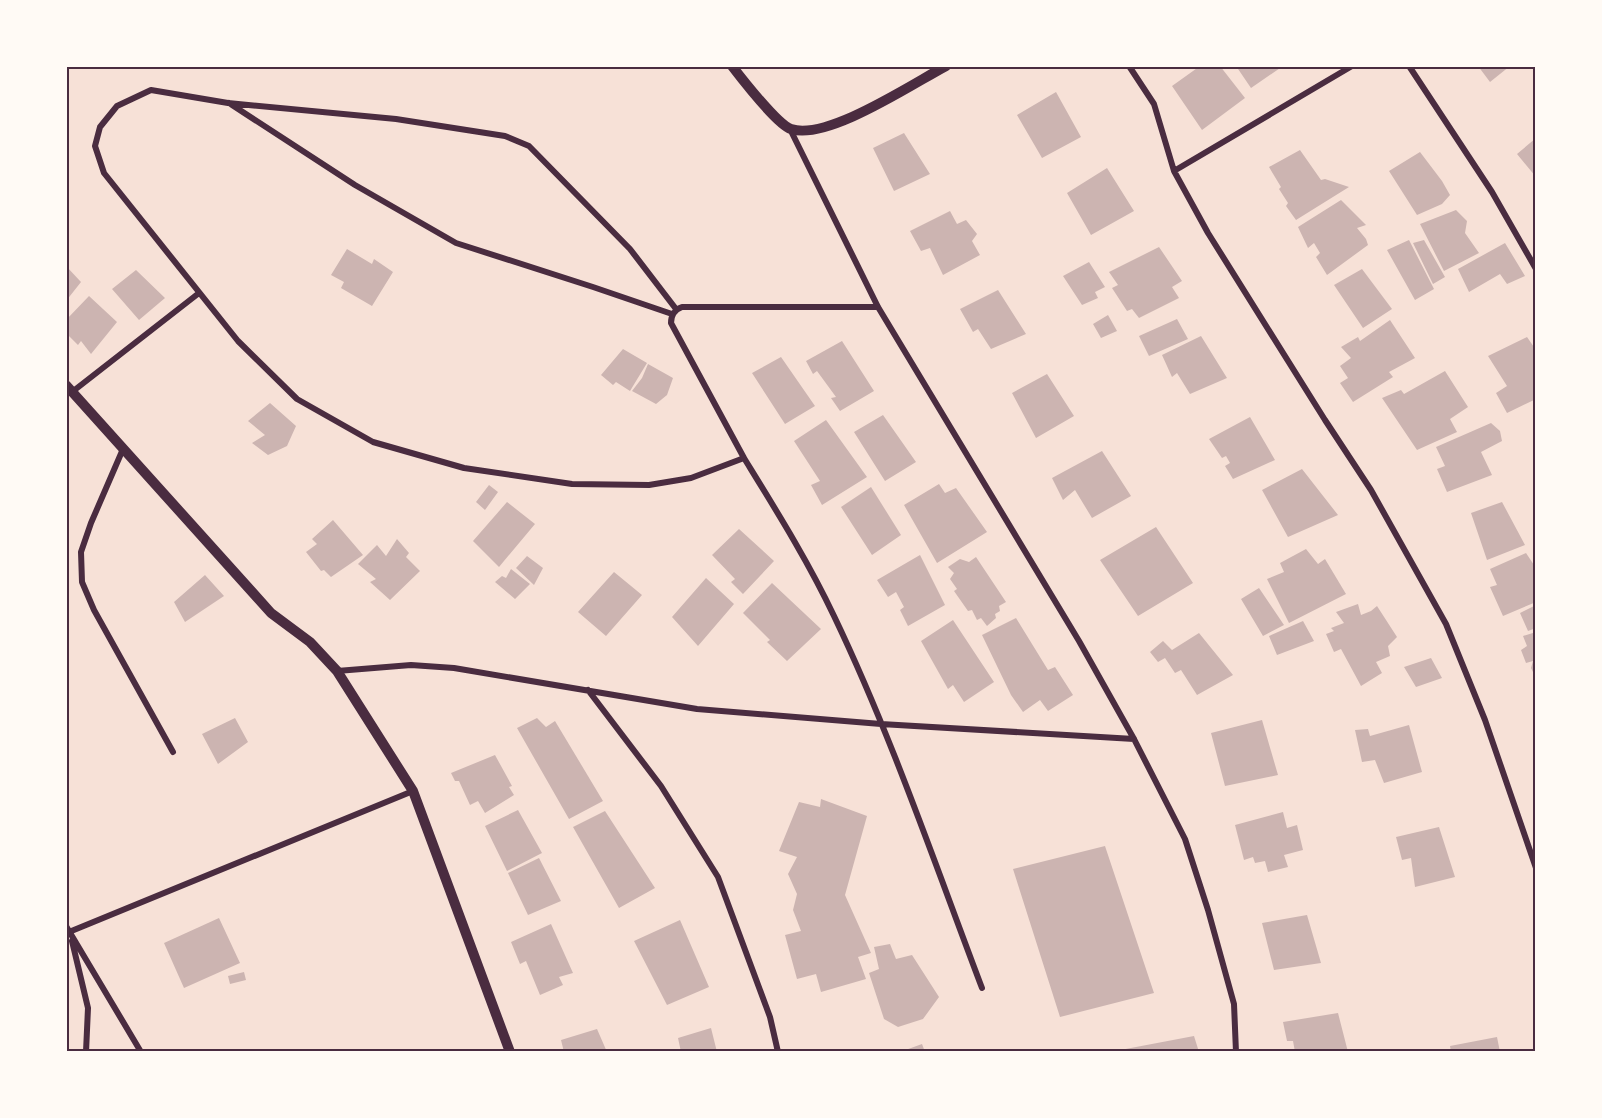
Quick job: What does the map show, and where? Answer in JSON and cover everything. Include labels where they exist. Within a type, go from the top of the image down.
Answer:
[{"type":"street","points":[[732,66],[760,102],[790,129],[878,307],[1079,641],[1134,739],[1185,839],[1208,910],[1234,1004],[1236,1052]]},
{"type":"street","points":[[790,129],[816,131],[842,123],[946,66]]},
{"type":"street","points":[[1129,66],[1154,104],[1174,171],[1208,233],[1371,490],[1446,624],[1485,720],[1536,868]]},
{"type":"street","points":[[1174,171],[1352,66]]},
{"type":"street","points":[[1409,66],[1492,192],[1536,269]]},
{"type":"street","points":[[674,312],[630,249],[529,146],[505,136],[396,119],[228,103],[151,90],[117,106],[100,127],[95,146],[104,173],[238,341],[297,399],[373,442],[464,468],[572,484],[649,485],[691,478],[744,458]]},
{"type":"street","points":[[228,103],[355,185],[456,243],[674,312]]},
{"type":"street","points":[[199,293],[69,389],[271,613],[310,642],[337,671],[413,791],[510,1052]]},
{"type":"street","points":[[878,307],[682,307],[674,312],[671,323],[744,458],[796,544],[834,616],[881,724],[982,988]]},
{"type":"street","points":[[123,448],[81,552],[82,582],[94,610],[173,752]]},
{"type":"street","points":[[337,671],[411,665],[454,668],[697,709],[881,724],[1134,739]]},
{"type":"street","points":[[588,689],[661,786],[718,877],[770,1017],[778,1052]]},
{"type":"street","points":[[68,929],[413,791]]},
{"type":"street","points":[[68,929],[88,1008],[86,1052]]},
{"type":"street","points":[[68,929],[141,1052]]},
{"type":"building","points":[[1200,66],[1220,66],[1245,98],[1202,130],[1172,86]]},
{"type":"building","points":[[1236,66],[1283,66],[1251,88]]},
{"type":"building","points":[[1478,66],[1510,66],[1490,82]]},
{"type":"building","points":[[1056,92],[1081,137],[1042,158],[1017,115]]},
{"type":"building","points":[[904,133],[930,174],[894,191],[873,148]]},
{"type":"building","points":[[1536,138],[1536,177],[1517,154]]},
{"type":"building","points":[[1300,150],[1321,180],[1325,179],[1349,187],[1296,220],[1286,206],[1288,203],[1269,167]]},
{"type":"building","points":[[1420,152],[1450,195],[1442,204],[1417,215],[1389,171]]},
{"type":"building","points":[[1107,168],[1134,211],[1091,235],[1067,193]]},
{"type":"building","points":[[1341,200],[1366,225],[1357,228],[1368,245],[1327,275],[1316,257],[1320,253],[1314,243],[1308,248],[1298,227]]},
{"type":"building","points":[[1456,210],[1467,221],[1465,233],[1479,253],[1444,271],[1420,224]]},
{"type":"building","points":[[950,211],[957,224],[966,220],[977,234],[972,241],[980,255],[943,275],[930,248],[921,251],[910,231]]},
{"type":"building","points":[[1409,240],[1434,289],[1415,300],[1387,250]]},
{"type":"building","points":[[1424,240],[1445,277],[1433,284],[1413,243]]},
{"type":"building","points":[[1505,243],[1525,276],[1507,284],[1500,274],[1469,292],[1458,269]]},
{"type":"building","points":[[1159,247],[1182,281],[1172,287],[1179,298],[1139,318],[1132,309],[1127,311],[1112,288],[1118,285],[1109,272]]},
{"type":"building","points":[[347,249],[372,264],[374,259],[393,272],[372,306],[341,288],[344,282],[331,275]]},
{"type":"building","points":[[1089,262],[1105,287],[1095,292],[1098,298],[1082,305],[1063,276]]},
{"type":"building","points":[[66,266],[81,282],[66,301]]},
{"type":"building","points":[[1362,269],[1392,309],[1363,328],[1334,285]]},
{"type":"building","points":[[136,270],[165,298],[139,320],[112,289]]},
{"type":"building","points":[[998,290],[1026,334],[991,349],[978,329],[973,332],[960,309]]},
{"type":"building","points":[[89,296],[117,322],[91,354],[81,341],[78,345],[66,333],[66,320]]},
{"type":"building","points":[[1108,315],[1117,331],[1101,338],[1093,324]]},
{"type":"building","points":[[1177,319],[1188,339],[1149,356],[1139,336]]},
{"type":"building","points":[[1390,320],[1415,358],[1389,372],[1393,377],[1353,402],[1340,383],[1348,378],[1340,366],[1351,358],[1341,347],[1358,337],[1360,341]]},
{"type":"building","points":[[1201,336],[1227,378],[1190,394],[1177,373],[1172,377],[1162,355]]},
{"type":"building","points":[[1527,337],[1536,350],[1536,399],[1507,413],[1496,393],[1507,386],[1488,356]]},
{"type":"building","points":[[842,341],[874,391],[840,411],[831,398],[836,397],[817,371],[813,374],[806,361]]},
{"type":"building","points":[[623,349],[647,363],[630,391],[616,382],[613,385],[601,375]]},
{"type":"building","points":[[781,357],[815,406],[785,424],[752,373]]},
{"type":"building","points":[[648,364],[673,378],[667,395],[656,404],[632,391],[642,378]]},
{"type":"building","points":[[1445,371],[1468,407],[1450,419],[1457,432],[1417,450],[1382,398],[1401,390],[1404,394]]},
{"type":"building","points":[[1047,374],[1074,416],[1036,438],[1012,393]]},
{"type":"building","points":[[270,403],[296,426],[287,446],[268,455],[252,443],[265,435],[248,421]]},
{"type":"building","points":[[883,415],[916,462],[885,481],[854,432]]},
{"type":"building","points":[[1250,417],[1275,460],[1233,479],[1225,466],[1230,463],[1226,456],[1222,458],[1209,439]]},
{"type":"building","points":[[826,420],[867,477],[822,505],[811,485],[820,481],[794,441]]},
{"type":"building","points":[[1491,423],[1500,431],[1502,441],[1481,452],[1492,475],[1447,492],[1437,469],[1445,466],[1436,447]]},
{"type":"building","points":[[1102,451],[1131,496],[1092,518],[1075,490],[1063,500],[1052,478]]},
{"type":"building","points":[[1302,469],[1338,515],[1288,537],[1262,490]]},
{"type":"building","points":[[939,484],[945,493],[956,488],[987,532],[937,563],[904,505]]},
{"type":"building","points":[[489,485],[498,492],[485,510],[476,502]]},
{"type":"building","points":[[871,487],[901,535],[872,555],[841,507]]},
{"type":"building","points":[[507,502],[535,524],[499,567],[473,541]]},
{"type":"building","points":[[1502,502],[1525,545],[1487,560],[1471,513]]},
{"type":"building","points":[[333,520],[363,555],[331,577],[324,570],[321,571],[306,552],[317,544],[312,539]]},
{"type":"building","points":[[1156,527],[1193,583],[1138,616],[1100,560]]},
{"type":"building","points":[[739,529],[774,561],[743,594],[731,582],[735,579],[712,555]]},
{"type":"building","points":[[397,539],[409,553],[406,557],[420,571],[390,600],[370,582],[376,579],[358,564],[377,545],[386,556]]},
{"type":"building","points":[[1306,549],[1318,564],[1325,559],[1346,594],[1289,623],[1267,579],[1284,572],[1280,563]]},
{"type":"building","points":[[1526,553],[1536,568],[1536,602],[1503,616],[1490,587],[1497,585],[1490,569]]},
{"type":"building","points":[[920,555],[945,605],[908,626],[900,610],[904,607],[896,592],[888,597],[877,580]]},
{"type":"building","points":[[527,556],[543,568],[534,585],[516,568]]},
{"type":"building","points":[[976,557],[1006,602],[999,606],[1000,611],[995,614],[996,618],[987,626],[981,618],[977,620],[972,610],[968,611],[954,591],[957,589],[950,579],[954,573],[948,567],[960,559],[969,562]]},
{"type":"building","points":[[511,569],[530,584],[515,599],[495,582],[502,576],[506,578]]},
{"type":"building","points":[[614,572],[642,595],[606,636],[578,612]]},
{"type":"building","points":[[205,575],[224,596],[185,622],[174,602]]},
{"type":"building","points":[[706,578],[734,604],[698,646],[672,617]]},
{"type":"building","points":[[772,583],[821,629],[787,661],[767,642],[770,640],[743,613]]},
{"type":"building","points":[[1259,588],[1284,625],[1263,636],[1241,599]]},
{"type":"building","points":[[1358,604],[1361,615],[1377,606],[1397,637],[1388,646],[1390,656],[1376,662],[1382,673],[1361,686],[1341,649],[1334,652],[1326,634],[1334,631],[1331,628],[1344,623],[1336,612]]},
{"type":"building","points":[[1536,605],[1536,628],[1528,631],[1520,613]]},
{"type":"building","points":[[1016,618],[1048,670],[1055,667],[1073,695],[1048,711],[1040,700],[1023,712],[1011,695],[982,635]]},
{"type":"building","points":[[953,620],[994,682],[964,702],[953,685],[948,689],[921,641]]},
{"type":"building","points":[[1303,621],[1314,641],[1277,655],[1269,636]]},
{"type":"building","points":[[1536,632],[1536,678],[1531,668],[1533,661],[1526,663],[1521,650],[1527,646],[1523,636]]},
{"type":"building","points":[[1199,633],[1233,675],[1197,695],[1181,670],[1175,673],[1165,658],[1158,662],[1150,652],[1163,641],[1172,650]]},
{"type":"building","points":[[1431,658],[1442,678],[1416,687],[1404,667]]},
{"type":"building","points":[[235,718],[248,742],[218,764],[202,734]]},
{"type":"building","points":[[537,718],[546,727],[555,721],[603,801],[569,819],[517,728]]},
{"type":"building","points":[[1262,720],[1278,775],[1225,786],[1211,733]]},
{"type":"building","points":[[1409,725],[1422,772],[1384,783],[1375,760],[1362,762],[1355,730],[1368,729],[1370,736]]},
{"type":"building","points":[[495,755],[512,786],[509,787],[514,795],[485,813],[478,801],[470,805],[459,781],[455,781],[451,773]]},
{"type":"building","points":[[821,799],[867,816],[845,895],[871,953],[858,957],[866,979],[821,992],[816,974],[797,979],[785,935],[801,931],[793,910],[797,894],[788,874],[797,857],[779,851],[799,802],[820,807]]},
{"type":"building","points":[[518,810],[542,853],[507,871],[485,826]]},
{"type":"building","points":[[605,811],[655,888],[619,908],[573,827]]},
{"type":"building","points":[[1283,812],[1287,828],[1297,825],[1303,850],[1284,855],[1288,867],[1268,872],[1265,861],[1255,863],[1253,857],[1244,860],[1235,825]]},
{"type":"building","points":[[1439,827],[1455,877],[1415,887],[1411,858],[1402,860],[1396,837]]},
{"type":"building","points":[[1105,846],[1154,993],[1060,1017],[1013,869]]},
{"type":"building","points":[[539,858],[561,901],[528,915],[508,873]]},
{"type":"building","points":[[1307,915],[1321,963],[1274,970],[1262,923]]},
{"type":"building","points":[[219,918],[240,963],[184,988],[164,943]]},
{"type":"building","points":[[680,920],[709,987],[667,1005],[634,941]]},
{"type":"building","points":[[551,924],[573,973],[559,977],[563,985],[540,995],[526,961],[520,964],[511,942]]},
{"type":"building","points":[[890,944],[896,959],[912,955],[939,997],[923,1019],[898,1027],[884,1019],[869,973],[879,969],[874,947]]},
{"type":"building","points":[[244,972],[246,980],[230,984],[228,976]]},
{"type":"building","points":[[1338,1013],[1348,1052],[1295,1052],[1293,1041],[1287,1041],[1283,1022]]},
{"type":"building","points":[[711,1028],[717,1052],[681,1052],[678,1038]]},
{"type":"building","points":[[597,1029],[607,1052],[564,1052],[561,1040]]},
{"type":"building","points":[[1194,1036],[1199,1052],[1115,1052],[1115,1051]]},
{"type":"building","points":[[1497,1037],[1500,1052],[1451,1052],[1450,1046]]},
{"type":"building","points":[[922,1044],[925,1052],[900,1052]]}]
